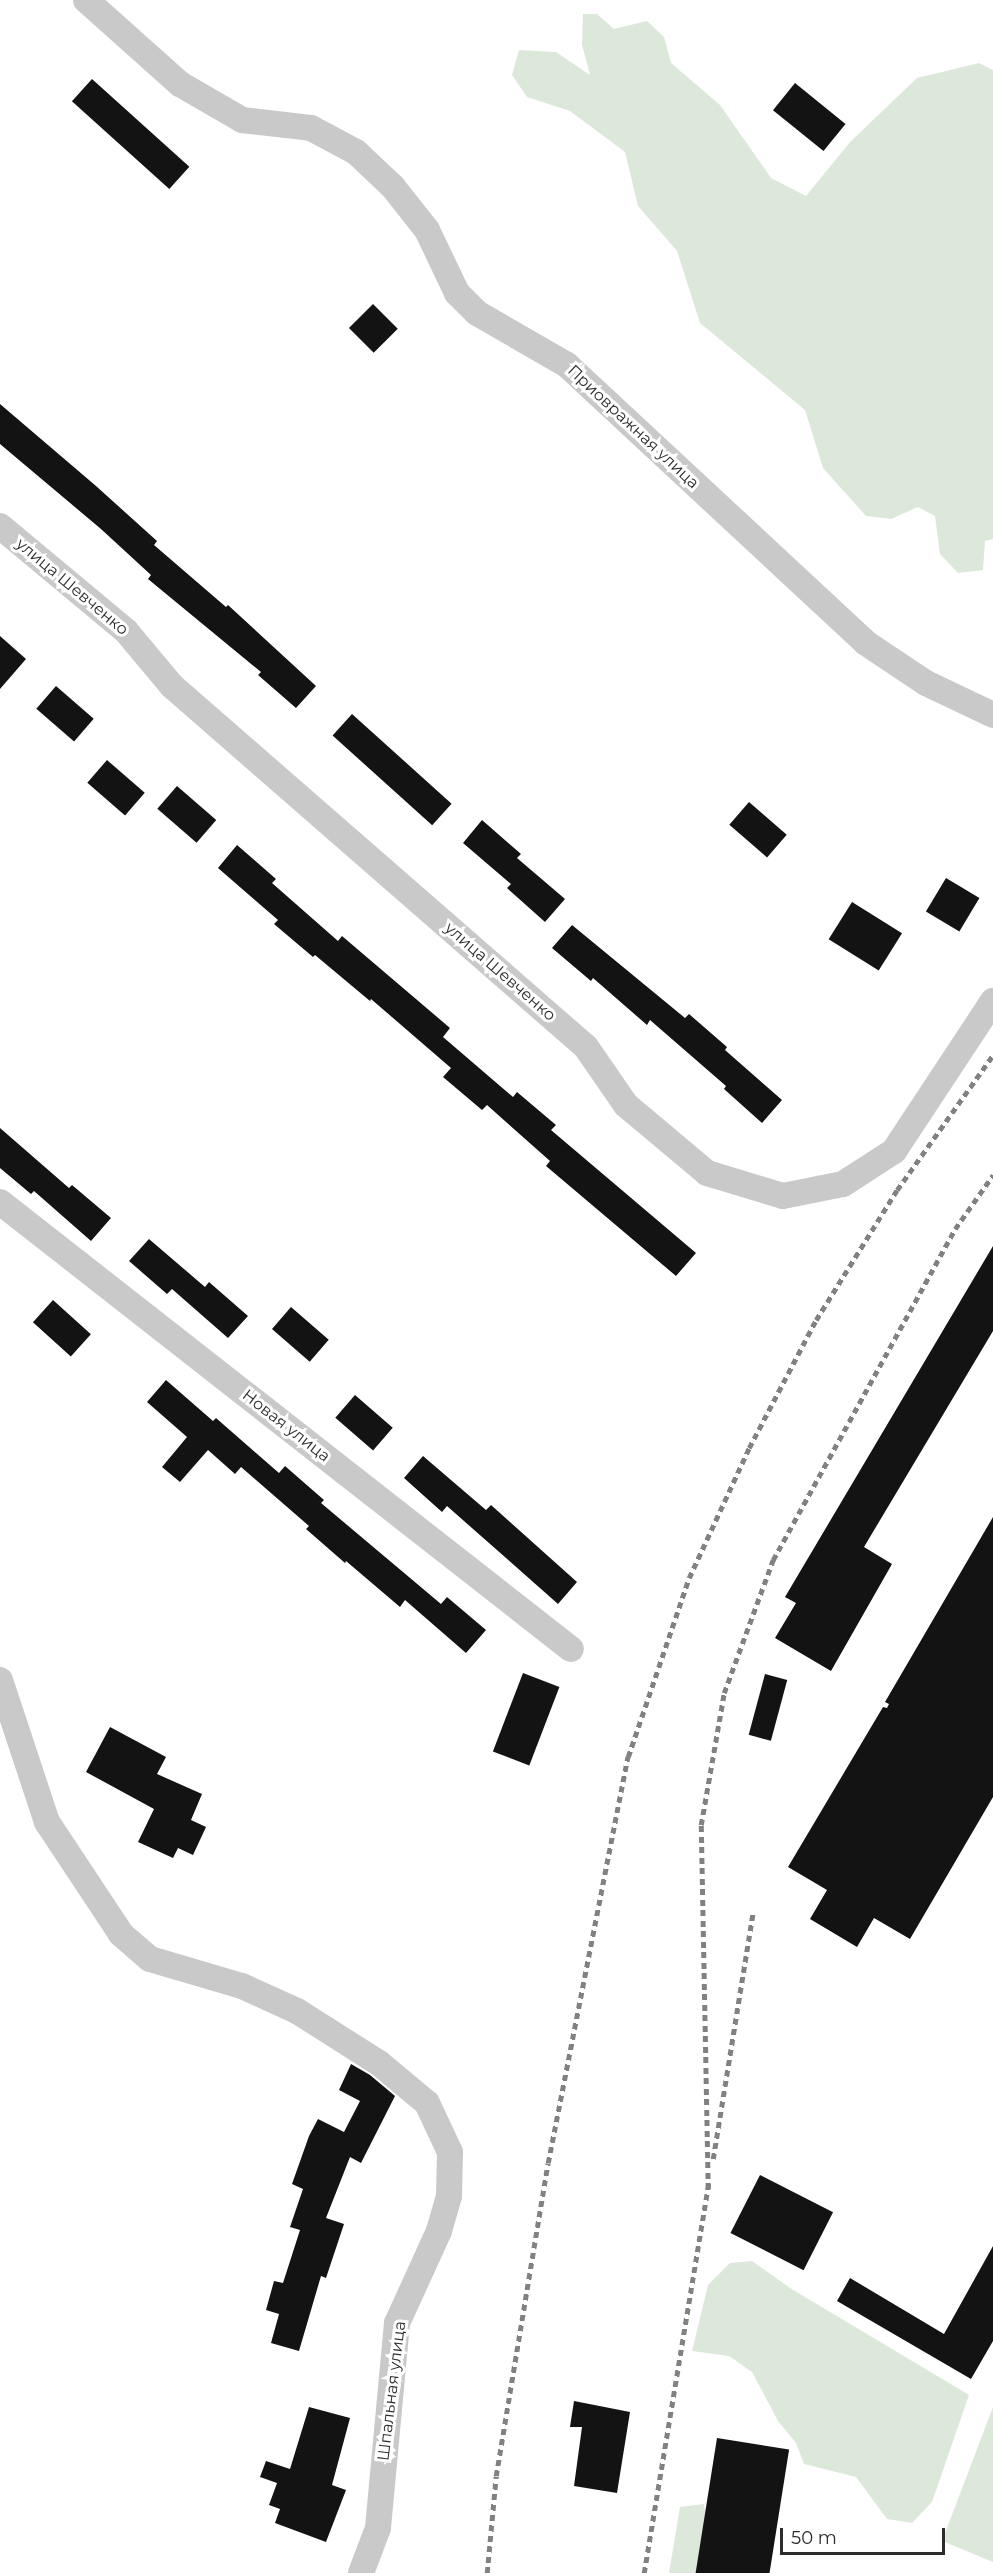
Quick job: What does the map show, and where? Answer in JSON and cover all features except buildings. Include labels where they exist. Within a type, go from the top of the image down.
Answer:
[{"type":"street","name":"Приовражная улица","points":[[86,0],[180,84],[242,120],[311,129],[356,152],[393,187],[427,230],[457,293],[477,313],[567,365],[866,643],[926,683],[993,715]]},
{"type":"street","name":"улица Шевченко","points":[[0,526],[126,631],[172,686],[585,1047],[626,1105],[707,1173],[783,1196],[843,1184],[894,1150],[993,1000]]},
{"type":"street","name":"Новая улица","points":[[0,1202],[571,1649]]},
{"type":"street","name":"Шпальная улица","points":[[0,1680],[47,1822],[121,1934],[150,1959],[242,1986],[297,2011],[379,2062],[427,2103],[450,2152],[449,2196],[439,2231],[398,2323],[378,2528],[361,2573]]},
{"type":"green space","points":[[583,14],[597,14],[614,29],[647,21],[664,37],[671,63],[720,105],[771,178],[806,196],[850,142],[917,78],[979,63],[993,70],[993,539],[985,541],[983,570],[958,573],[940,554],[935,516],[918,507],[891,519],[866,516],[823,468],[805,410],[700,323],[677,251],[638,206],[625,152],[570,111],[527,97],[512,75],[519,50],[556,52],[590,75],[582,45]]},
{"type":"green space","points":[[752,2261],[790,2288],[969,2395],[932,2502],[912,2523],[887,2519],[856,2477],[804,2464],[796,2443],[778,2421],[752,2372],[729,2356],[692,2351],[708,2285],[730,2263]]},
{"type":"green space","points":[[993,2407],[993,2562],[942,2541]]},
{"type":"green space","points":[[704,2504],[710,2553],[718,2573],[669,2573],[680,2507]]},
{"type":"railway","points":[[487,2573],[496,2476],[548,2163],[628,1757],[689,1578],[749,1448],[816,1320],[897,1190],[993,1055]]},
{"type":"railway","points":[[708,2189],[701,1825],[724,1693],[773,1560],[955,1229],[993,1175]]},
{"type":"railway","points":[[713,2159],[753,1913]]},
{"type":"railway","points":[[644,2573],[709,2182]]}]
